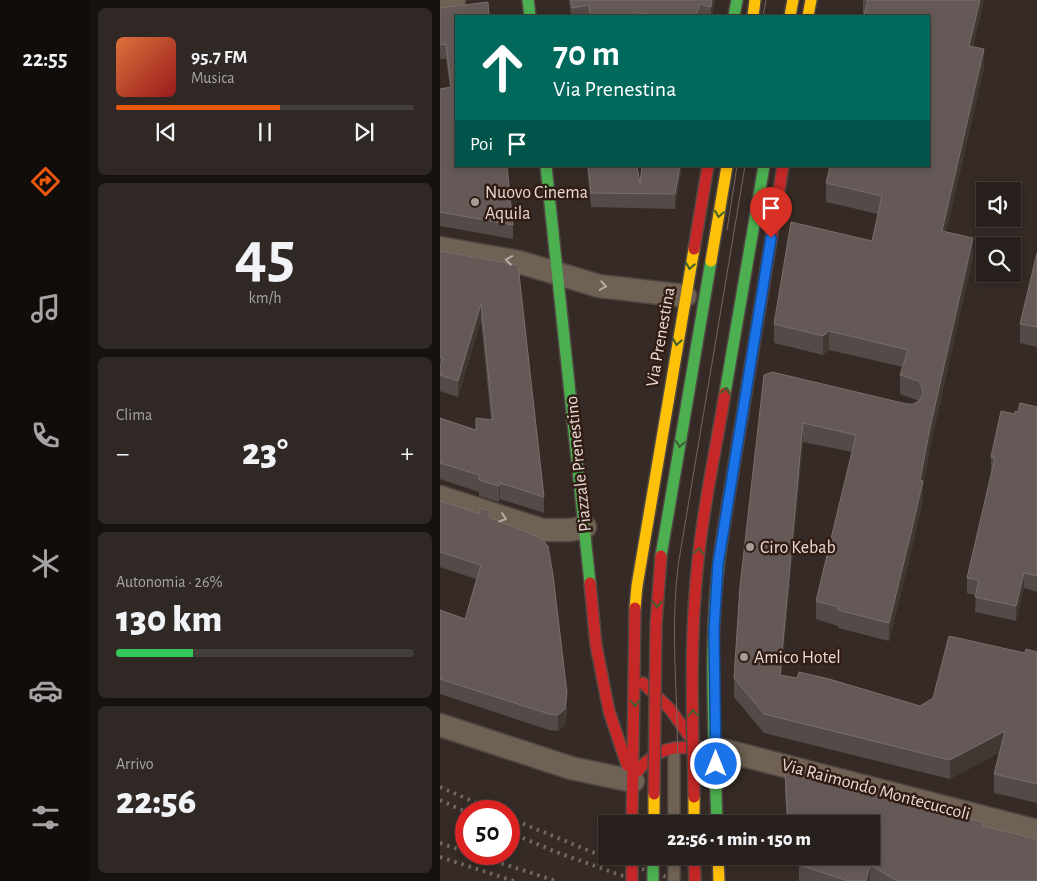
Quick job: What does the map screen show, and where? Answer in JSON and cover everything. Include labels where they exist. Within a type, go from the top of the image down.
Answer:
[{"type":"main road","points":[[528,0],[530,15]]},
{"type":"main road","points":[[734,15],[737,0]]},
{"type":"main road","points":[[753,15],[755,0]]},
{"type":"main road","points":[[790,15],[793,0]]},
{"type":"main road","points":[[808,15],[811,0]]},
{"type":"main road","name":"Piazzale Prenestino","points":[[546,167],[596,645],[609,711],[633,781]]},
{"type":"main road","name":"Via Prenestina","points":[[647,515],[708,167]]},
{"type":"main road","points":[[654,815],[656,624],[659,574],[727,167]]},
{"type":"main road","points":[[694,815],[692,623],[695,579],[764,167]]},
{"type":"main road","points":[[717,815],[716,778],[708,750],[714,605],[726,512],[757,373],[783,167]]},
{"type":"main road","name":"Piazzale Prenestino","points":[[632,815],[635,600],[647,515]]},
{"type":"main road","points":[[596,645],[654,692],[708,750]]},
{"type":"main road","points":[[633,781],[640,768],[648,759],[660,752],[674,739],[688,747],[708,750]]},
{"type":"main road","points":[[632,865],[632,881]]},
{"type":"main road","points":[[653,865],[653,881]]},
{"type":"main road","points":[[694,865],[695,881]]},
{"type":"main road","points":[[718,865],[719,881]]},
{"type":"street","points":[[440,2],[454,0]]},
{"type":"street","points":[[440,248],[519,262],[599,286],[685,296]]},
{"type":"street","points":[[440,498],[542,530],[570,530],[585,527]]},
{"type":"street","points":[[440,726],[572,768],[633,781]]},
{"type":"street","name":"Via Raimondo Montecuccoli","points":[[708,750],[1037,831]]},
{"type":"lane","points":[[670,709],[674,739],[674,815]]},
{"type":"lane","points":[[674,865],[674,881]]},
{"type":"building","points":[[571,0],[712,0],[711,7],[699,4],[697,15],[650,15],[635,12],[635,15],[590,15],[589,5],[572,8]]},
{"type":"building","points":[[868,0],[980,0],[969,46],[984,49],[942,231],[973,238],[930,428],[920,480],[923,481],[889,623],[838,610],[838,607],[816,601],[856,435],[803,423],[780,675],[797,678],[799,672],[920,706],[933,698],[949,636],[1025,653],[1026,649],[1037,652],[1037,784],[994,774],[1005,731],[950,760],[764,714],[734,678],[740,586],[764,375],[772,372],[907,404],[919,401],[923,394],[919,381],[900,375],[908,350],[829,331],[823,336],[774,324],[791,222],[872,241],[882,196],[826,183],[830,167],[930,167],[930,15],[864,15]]},
{"type":"building","points":[[488,2],[489,15],[455,15],[455,167],[507,167],[513,225],[440,212],[440,89],[451,87],[446,44],[440,45],[440,8]]},
{"type":"building","points":[[588,167],[637,167],[640,183],[642,167],[680,167],[675,194],[591,193]]},
{"type":"building","points":[[440,251],[518,265],[544,497],[500,483],[499,486],[479,480],[479,475],[440,463],[440,418],[476,430],[476,418],[493,420],[481,304],[458,381],[440,375],[443,358],[440,358]]},
{"type":"building","points":[[1037,253],[1037,327],[1020,324]]},
{"type":"building","points":[[1020,403],[1037,407],[1037,576],[1024,573],[1016,606],[975,597],[979,580],[967,578],[995,458],[991,457],[1001,411],[1015,414],[1015,411],[1018,412]]},
{"type":"building","points":[[440,501],[480,514],[480,508],[490,511],[489,517],[541,538],[548,546],[567,693],[565,709],[558,715],[549,714],[440,679],[440,610],[465,619],[481,565],[440,552]]},
{"type":"building","points":[[785,773],[983,822],[982,826],[1037,839],[1037,881],[897,881],[870,865],[880,865],[880,815],[787,815]]},
{"type":"building","points":[[799,865],[870,865],[866,881],[848,881]]},
{"type":"tram line","points":[[763,15],[766,0]]},
{"type":"tram line","points":[[727,230],[737,167]]},
{"type":"tram line","points":[[678,815],[675,604],[678,566],[745,167]]},
{"type":"tram line","points":[[670,801],[670,815]]},
{"type":"tram line","points":[[670,865],[670,881]]},
{"type":"tram line","points":[[678,865],[678,881]]},
{"type":"railway","points":[[440,787],[470,800]]},
{"type":"railway","points":[[440,800],[455,807]]},
{"type":"railway","points":[[520,822],[597,854],[679,881]]},
{"type":"railway","points":[[520,837],[556,852],[637,881]]},
{"type":"railway","points":[[440,843],[455,848]]},
{"type":"railway","points":[[440,857],[514,881]]},
{"type":"railway","points":[[507,865],[556,881]]},
{"type":"traffic: fast","points":[[528,0],[530,15]]},
{"type":"traffic: fast","points":[[734,15],[737,0]]},
{"type":"traffic: fast","points":[[546,167],[590,583]]},
{"type":"traffic: fast","points":[[725,393],[764,167]]},
{"type":"traffic: fast","points":[[661,556],[711,261]]},
{"type":"traffic: fast","points":[[717,815],[713,715],[713,642],[718,569],[723,533]]},
{"type":"traffic: fast","points":[[653,865],[653,881]]},
{"type":"traffic: slow","points":[[753,15],[755,0]]},
{"type":"traffic: slow","points":[[790,15],[793,0]]},
{"type":"traffic: slow","points":[[808,15],[811,0]]},
{"type":"traffic: slow","points":[[711,261],[727,167]]},
{"type":"traffic: slow","points":[[635,608],[637,586],[694,249]]},
{"type":"traffic: slow","points":[[654,794],[654,815]]},
{"type":"traffic: slow","points":[[694,797],[694,815]]},
{"type":"traffic: slow","points":[[718,865],[719,881]]},
{"type":"traffic: jam","points":[[694,249],[708,167]]},
{"type":"traffic: jam","points":[[723,533],[783,167]]},
{"type":"traffic: jam","points":[[694,797],[693,621],[703,519],[725,393]]},
{"type":"traffic: jam","points":[[654,794],[656,624],[661,556]]},
{"type":"traffic: jam","points":[[590,583],[596,645],[609,711],[627,765]]},
{"type":"traffic: jam","points":[[632,815],[635,608]]},
{"type":"traffic: jam","points":[[643,683],[670,709],[700,751]]},
{"type":"traffic: jam","points":[[638,771],[651,758],[666,750],[691,748],[700,751]]},
{"type":"traffic: jam","points":[[632,865],[632,881]]},
{"type":"traffic: jam","points":[[694,865],[695,881]]},
{"type":"place","name":"Nuovo Cinema Aquila","points":[[475,202]]},
{"type":"place","name":"Ciro Kebab","points":[[750,547]]},
{"type":"place","name":"Amico Hotel","points":[[744,657]]},
{"type":"route","points":[[716,764],[714,605],[718,564],[771,238]]}]
